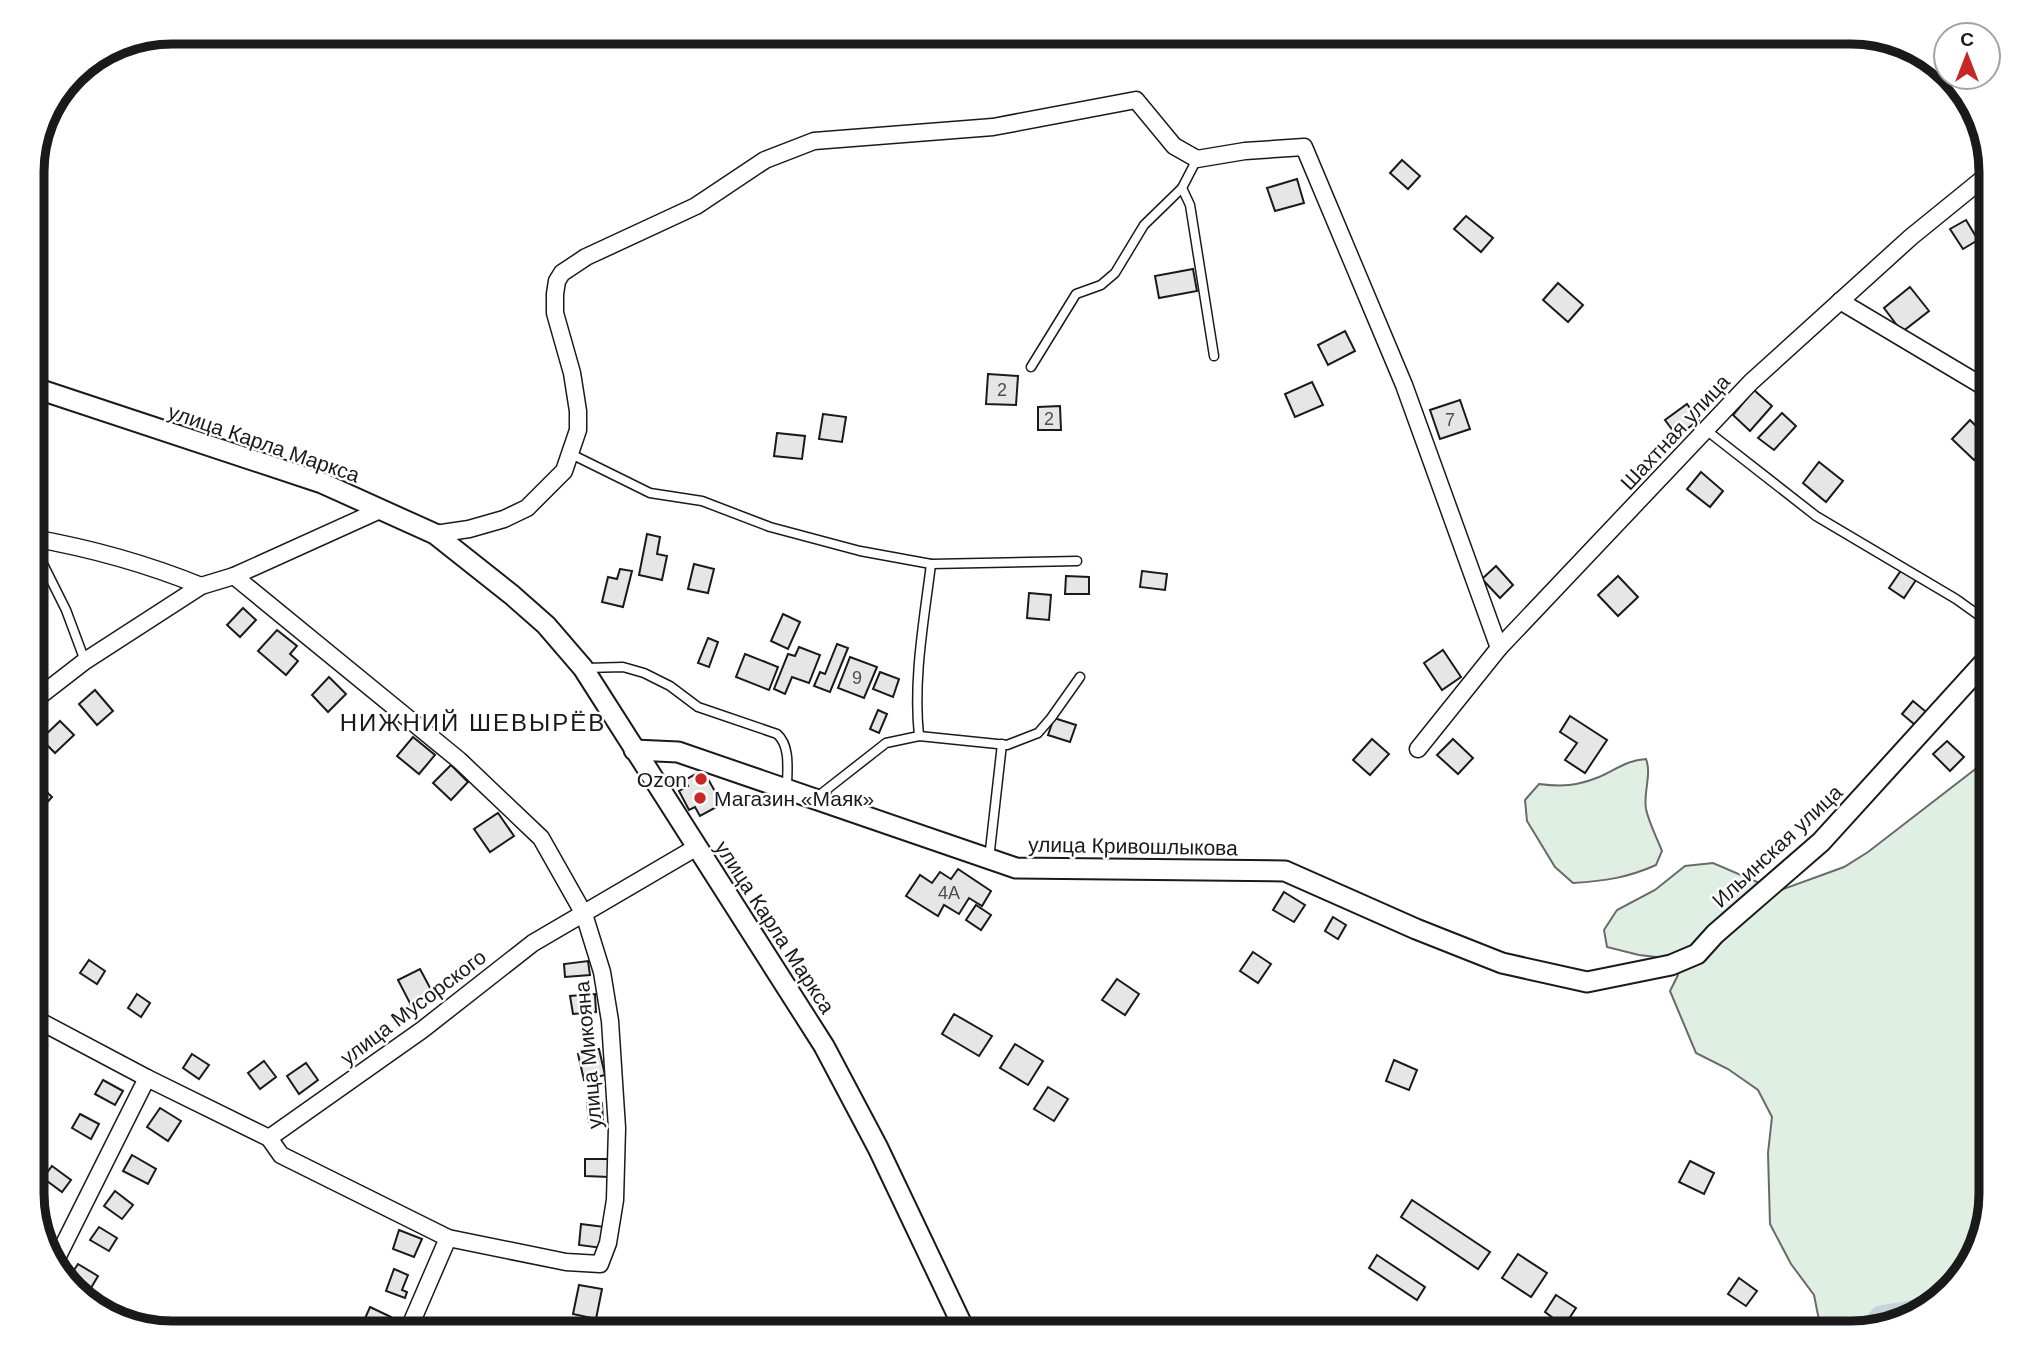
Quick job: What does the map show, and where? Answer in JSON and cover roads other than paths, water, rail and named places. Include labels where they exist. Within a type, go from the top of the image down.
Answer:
[{"type":"street","points":[[435,534],[469,529],[504,519],[527,508],[564,471],[578,430],[578,411],[572,373],[555,313],[557,281],[562,272],[586,257],[696,206],[765,160],[814,141],[993,127],[1136,100],[1174,146],[1197,159],[1245,151],[1304,147],[1404,385],[1499,648]]},
{"type":"street","name":"Шахтная улица","points":[[1418,749],[1499,648],[1751,382],[1911,237],[1979,182]]},
{"type":"street","points":[[1840,301],[1979,383]]},
{"type":"street","name":"улица Карла Маркса","points":[[44,391],[322,483],[435,534],[546,625],[583,668],[824,1046],[878,1149],[960,1321]]},
{"type":"street","points":[[44,693],[85,661],[201,586],[234,576],[380,510]]},
{"type":"street","points":[[44,542],[70,545],[171,574],[201,586]]},
{"type":"street","name":"улица Микояна","points":[[234,576],[459,760],[541,838],[584,914],[602,972],[610,1020],[617,1128],[615,1200],[608,1243],[600,1264],[566,1262],[448,1238]]},
{"type":"street","name":"Ильинская улица","points":[[1587,982],[1671,965],[1697,954],[1716,934],[1821,842],[1979,669]]},
{"type":"street","name":"улица Кривошлыкова","points":[[634,750],[678,752],[1016,868],[1285,871],[1416,929],[1503,963],[1587,982]]},
{"type":"street","name":"улица Мусорского","points":[[269,1138],[422,1030],[533,943],[697,847]]},
{"type":"street","points":[[44,1023],[269,1138],[281,1155],[448,1238],[413,1321]]},
{"type":"street","points":[[59,1254],[148,1078]]},
{"type":"lane","points":[[1031,367],[1076,294],[1101,285],[1115,273],[1144,225],[1182,188],[1197,159]]},
{"type":"lane","points":[[1182,188],[1190,205],[1214,356]]},
{"type":"lane","points":[[1706,430],[1816,516],[1979,615]]},
{"type":"lane","points":[[571,454],[650,494],[702,501],[783,530],[860,551],[931,564],[1077,561]]},
{"type":"lane","points":[[919,736],[916,679],[931,564]]},
{"type":"lane","points":[[44,565],[66,610],[85,661]]},
{"type":"lane","points":[[583,668],[623,667],[644,673],[670,686],[698,707],[777,734],[784,740],[787,789]]},
{"type":"lane","points":[[814,799],[886,743],[919,736],[1007,745],[1038,733],[1080,677]]},
{"type":"lane","points":[[989,859],[1002,744]]},
{"type":"place","name":"Ozon","points":[[701,779]]},
{"type":"place","name":"Магазин «Маяк»","points":[[700,798]]},
{"type":"district","name":"НИЖНИЙ ШЕВЫРЁВ","points":[[473,722]]}]
